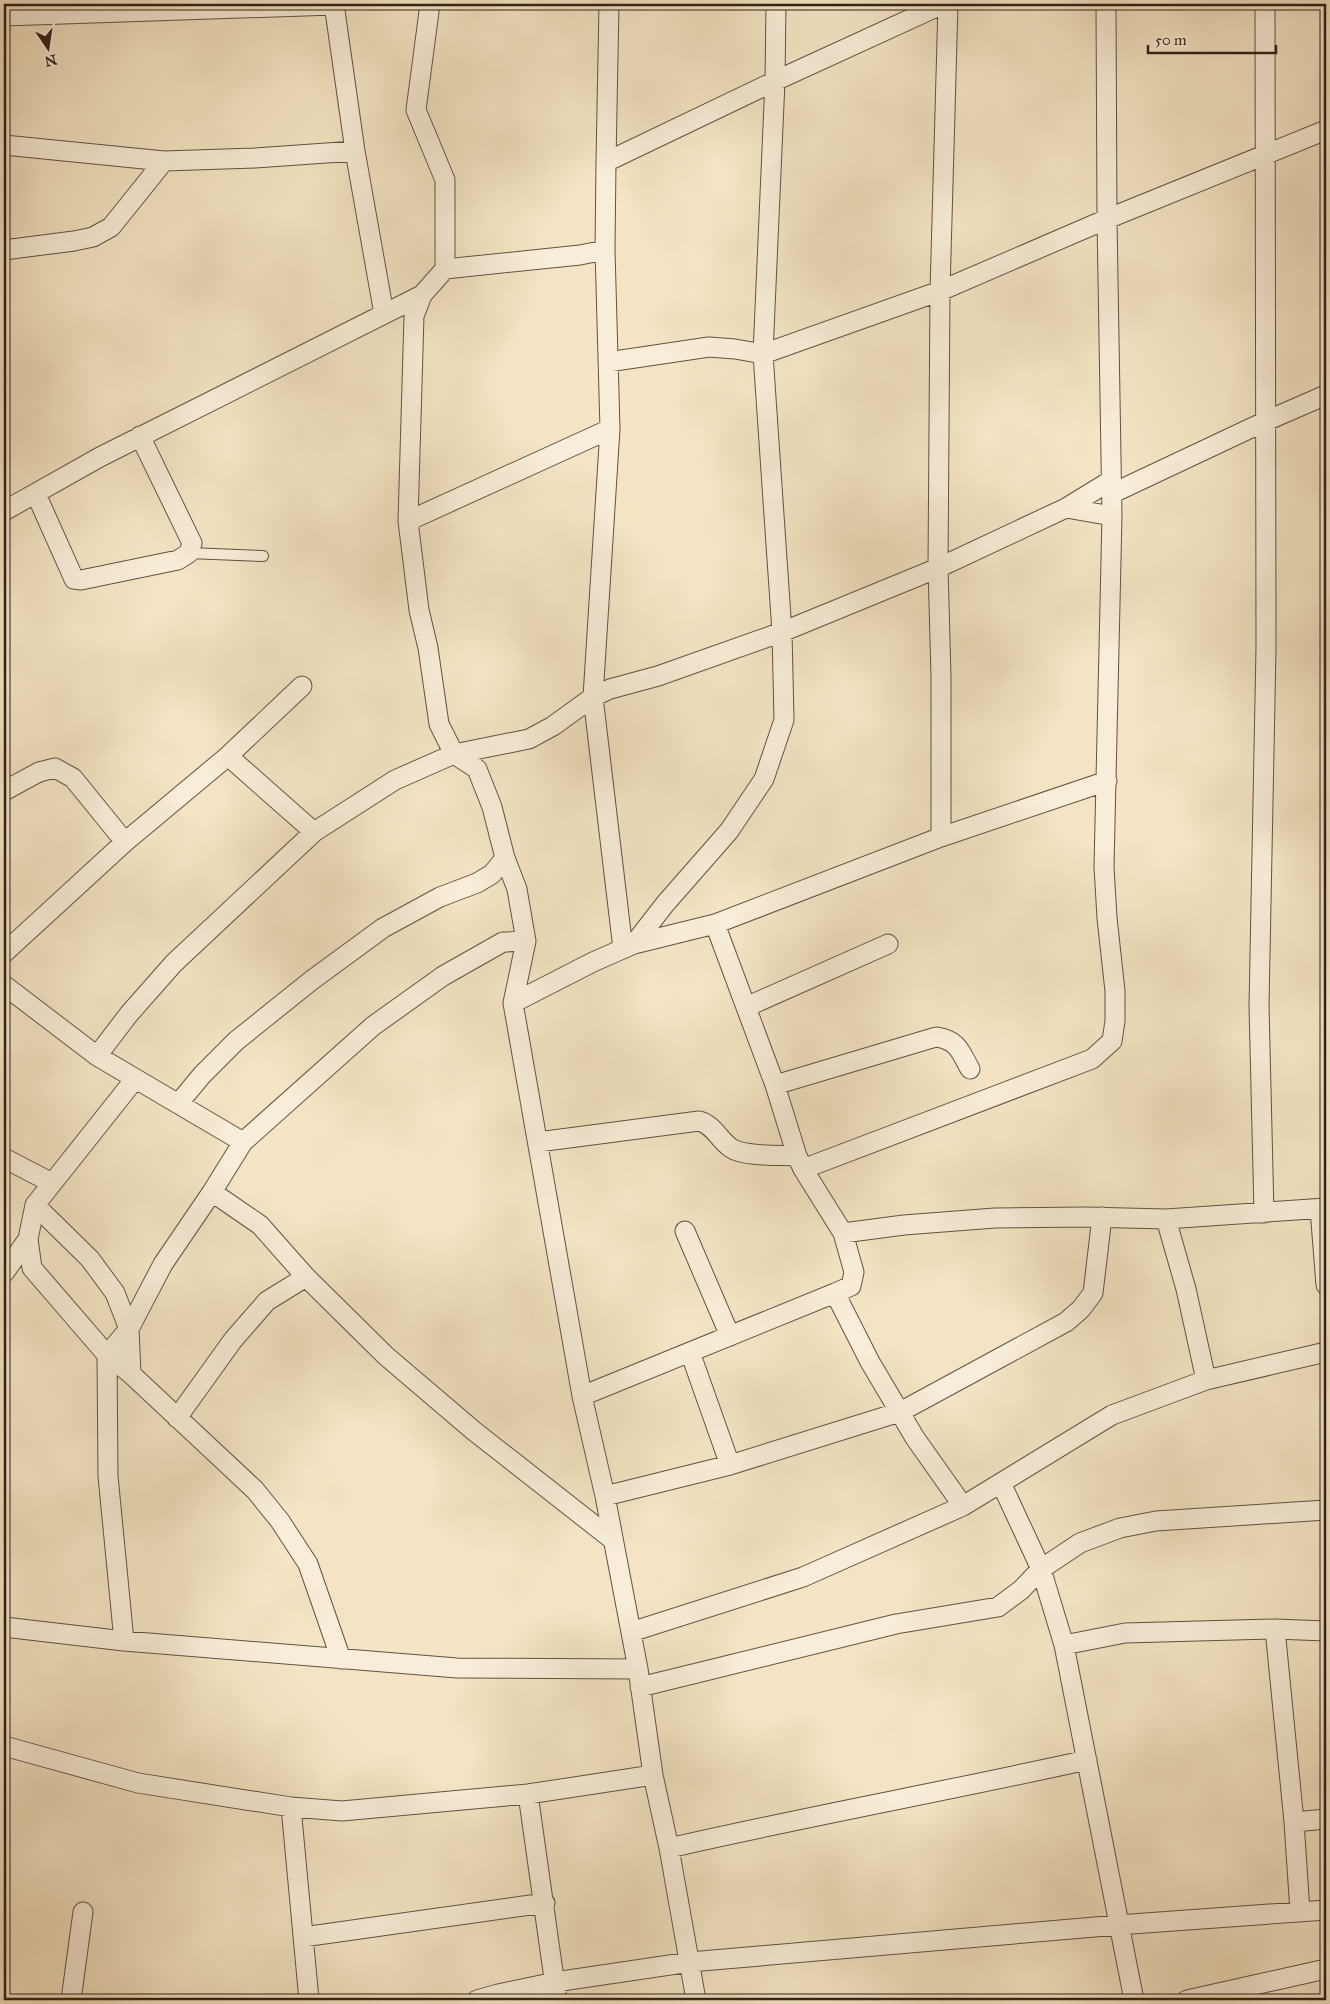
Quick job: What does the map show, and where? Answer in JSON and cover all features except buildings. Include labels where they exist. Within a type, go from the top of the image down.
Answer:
[{"type":"street","points":[[4,16],[334,4],[355,151],[384,314]]},
{"type":"street","points":[[430,4],[416,110],[445,180],[445,269],[422,295],[414,316],[408,521],[419,610],[428,648],[438,724],[454,754],[476,769],[492,807],[505,858],[518,889],[526,941],[513,1003],[582,1396],[605,1496],[631,1632],[653,1775],[669,1848],[696,2000]]},
{"type":"street","points":[[609,4],[605,250],[610,429],[593,697],[629,946]]},
{"type":"street","points":[[629,946],[729,832],[764,779],[784,720],[782,632],[763,354],[775,81],[776,4]]},
{"type":"street","points":[[606,162],[775,81],[943,4]]},
{"type":"street","points":[[942,837],[938,568],[940,292],[948,4]]},
{"type":"street","points":[[538,1142],[699,1121],[706,1123],[714,1129],[732,1149],[800,1163],[1092,1059],[1112,1041],[1116,1021],[1115,991],[1107,918],[1104,867],[1112,516],[1107,219],[1106,4]]},
{"type":"street","points":[[1264,1213],[1258,1006],[1266,658],[1265,4]]},
{"type":"street","points":[[608,362],[709,347],[763,354],[940,292],[1107,219],[1326,130]]},
{"type":"street","points":[[4,145],[164,161],[255,158],[355,151]]},
{"type":"street","points":[[4,250],[94,237],[111,227],[164,161]]},
{"type":"street","points":[[445,269],[580,255],[605,250]]},
{"type":"street","points":[[4,512],[140,436],[422,295]]},
{"type":"street","points":[[97,1056],[129,1014],[174,963],[314,832],[395,780],[454,754],[529,739],[553,726],[593,697],[610,689],[658,676],[782,632],[938,568],[1066,508],[1326,395]]},
{"type":"street","points":[[408,521],[610,429]]},
{"type":"street","points":[[36,494],[74,579],[81,580],[178,560],[189,553],[192,543],[140,436]]},
{"type":"street","points":[[1066,508],[1112,516]]},
{"type":"street","points":[[4,953],[125,842],[228,756],[302,686]]},
{"type":"street","points":[[228,756],[314,832]]},
{"type":"street","points":[[4,791],[39,772],[55,768],[73,778],[125,842]]},
{"type":"street","points":[[513,1003],[593,962],[629,946],[715,924],[942,837],[1107,781]]},
{"type":"street","points":[[178,1104],[202,1075],[236,1042],[312,980],[383,928],[440,897],[477,883],[492,874],[505,858]]},
{"type":"street","points":[[582,1396],[835,1293],[850,1286],[854,1278],[843,1233],[800,1163],[775,1085],[715,924]]},
{"type":"street","points":[[124,1641],[108,1476],[107,1355],[129,1329],[164,1264],[243,1142],[373,1026],[442,976],[503,942],[526,941]]},
{"type":"street","points":[[746,1007],[888,944]]},
{"type":"street","points":[[4,984],[97,1056],[243,1142]]},
{"type":"street","points":[[775,1085],[936,1037],[946,1038],[956,1043],[970,1069]]},
{"type":"street","points":[[135,1079],[35,1204],[28,1239],[32,1268],[107,1355],[131,1374],[255,1490],[280,1521],[308,1564],[341,1659]]},
{"type":"street","points":[[4,1158],[52,1183]]},
{"type":"street","points":[[212,1192],[260,1225],[306,1277],[386,1356],[459,1419],[613,1540]]},
{"type":"street","points":[[35,1204],[90,1259],[116,1293],[129,1329],[131,1374]]},
{"type":"street","points":[[843,1233],[904,1225],[995,1218],[1102,1217],[1166,1219],[1323,1208],[1326,1284]]},
{"type":"street","points":[[605,1496],[730,1465],[900,1412],[1066,1322],[1081,1309],[1093,1293],[1102,1217]]},
{"type":"street","points":[[1166,1219],[1186,1288],[1206,1380]]},
{"type":"street","points":[[686,1232],[730,1336]]},
{"type":"street","points":[[4,1273],[28,1239]]},
{"type":"street","points":[[177,1418],[233,1340],[267,1301],[306,1277]]},
{"type":"street","points":[[835,1293],[870,1362],[915,1438],[964,1506]]},
{"type":"street","points":[[690,1352],[730,1465]]},
{"type":"street","points":[[631,1632],[803,1577],[964,1506],[1112,1415],[1206,1380],[1326,1352]]},
{"type":"street","points":[[1001,1483],[1041,1569],[1064,1645],[1134,2000]]},
{"type":"street","points":[[4,1628],[124,1641],[341,1659],[457,1668],[639,1678],[896,1624],[998,1607],[1021,1590],[1041,1569],[1080,1543],[1120,1528],[1156,1521],[1326,1510]]},
{"type":"street","points":[[1064,1645],[1125,1633],[1275,1629],[1326,1631]]},
{"type":"street","points":[[1275,1629],[1294,1822],[1300,1912]]},
{"type":"street","points":[[4,1746],[138,1783],[291,1807],[342,1811],[528,1794],[653,1775]]},
{"type":"street","points":[[669,1848],[770,1824],[990,1782],[1087,1760]]},
{"type":"street","points":[[528,1794],[556,1991]]},
{"type":"street","points":[[291,1807],[309,2000]]},
{"type":"street","points":[[1294,1822],[1326,1819]]},
{"type":"street","points":[[303,1937],[545,1904]]},
{"type":"street","points":[[477,2000],[498,1994],[556,1991],[690,1962],[1118,1925],[1326,1910]]},
{"type":"street","points":[[71,2000],[83,1912]]},
{"type":"street","points":[[1187,2000],[1326,1969]]},
{"type":"lane","points":[[189,553],[263,556]]}]
